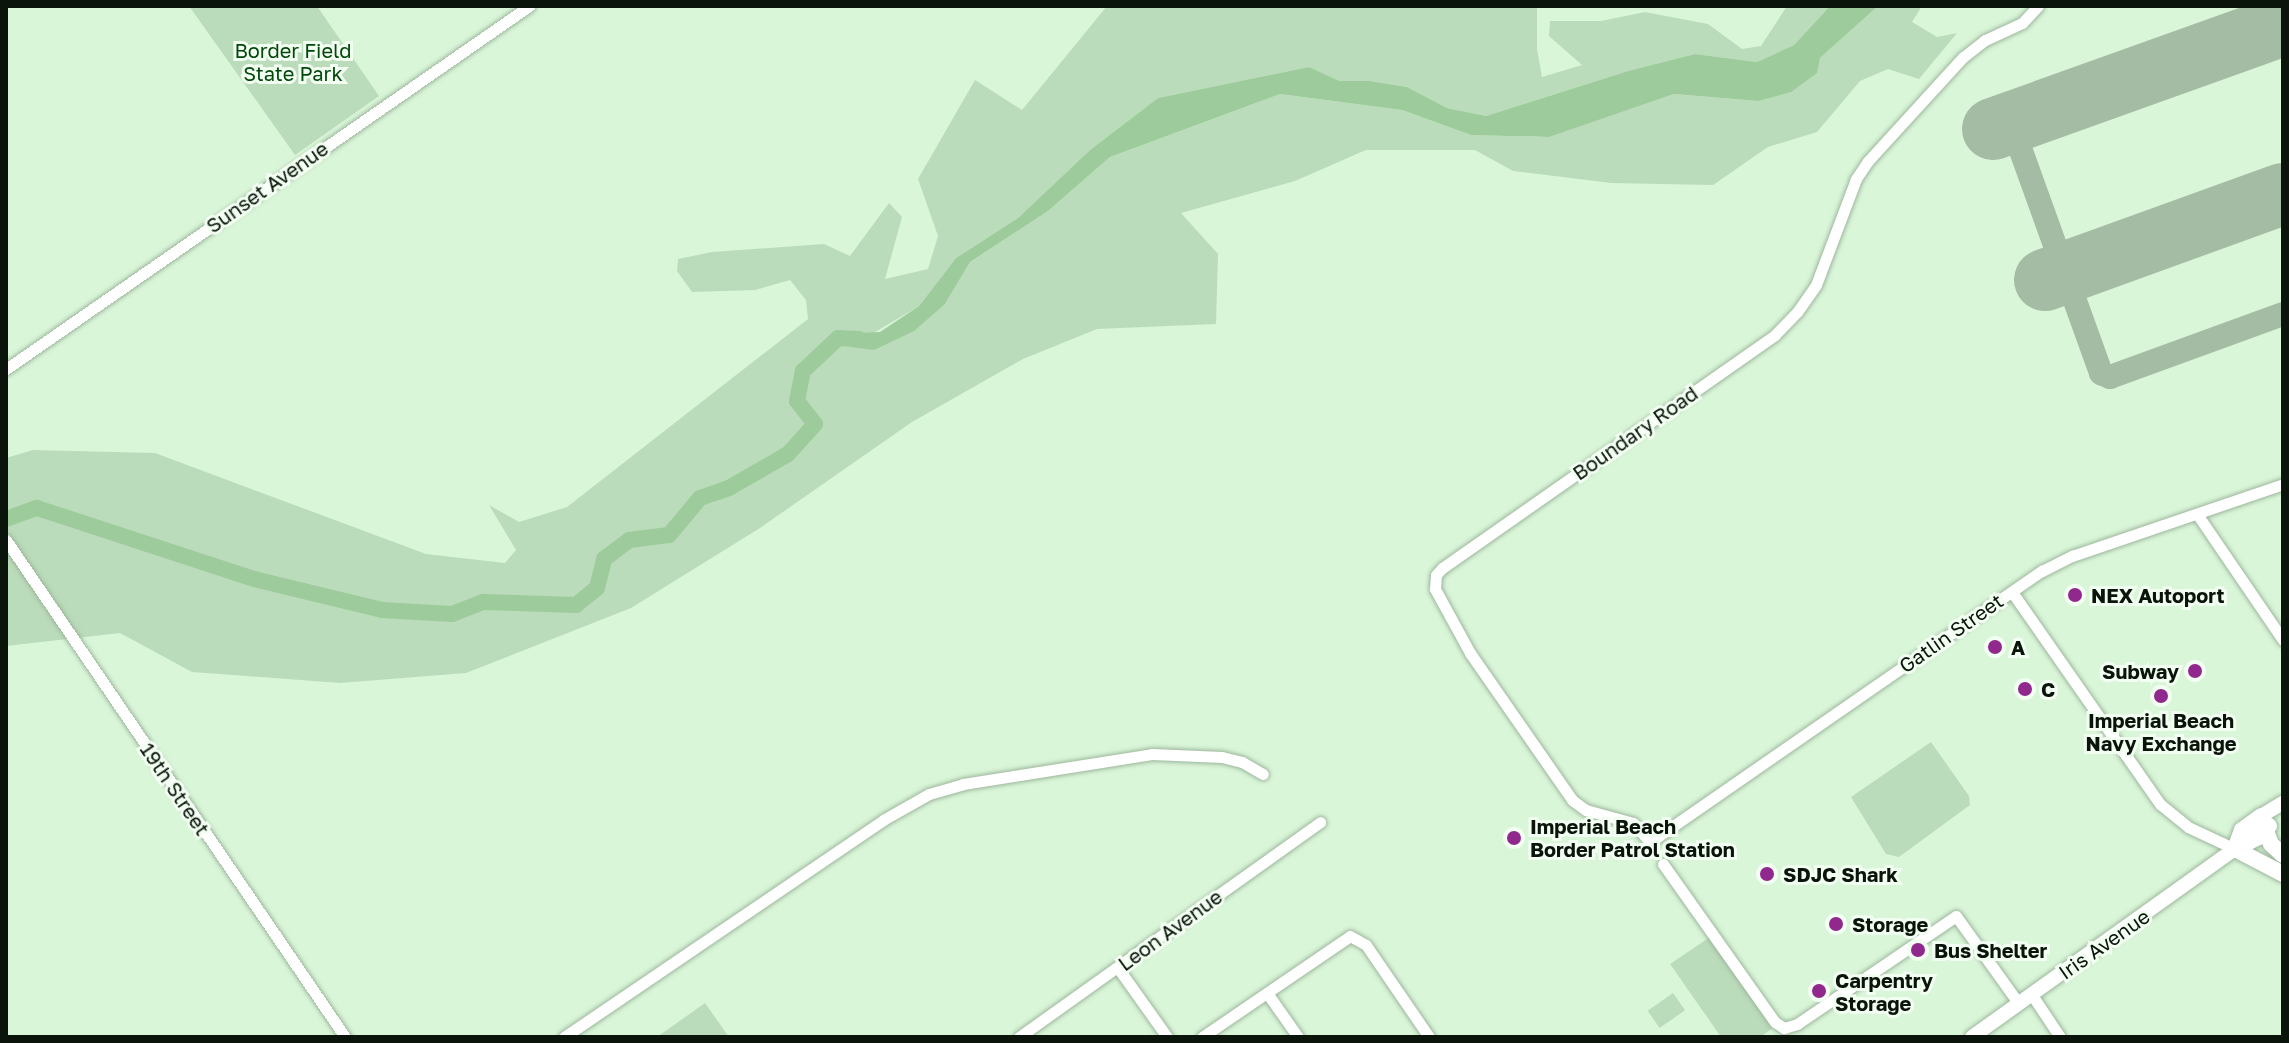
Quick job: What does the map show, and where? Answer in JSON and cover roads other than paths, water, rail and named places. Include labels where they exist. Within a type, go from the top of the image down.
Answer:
[{"type":"main road","points":[[2235,849],[2265,824],[2271,844],[2283,855]]},
{"type":"main road","points":[[2235,849],[2255,850],[2283,863]]},
{"type":"main road","points":[[2235,849],[2283,874]]},
{"type":"street","name":"Sunset Avenue","points":[[6,369],[529,6]]},
{"type":"street","name":"Boundary Road","points":[[1650,842],[1633,823],[1579,806],[1526,743],[1470,653],[1435,589],[1436,575],[1775,335],[1797,312],[1816,285],[1856,179],[1868,161],[1963,57],[1985,40],[2022,23],[2038,6]]},
{"type":"street","name":"Gatlin Street","points":[[1650,842],[2012,592],[2072,556],[2283,484]]},
{"type":"street","points":[[2197,514],[2283,640]]},
{"type":"street","name":"19th Street","points":[[6,540],[345,1037]]},
{"type":"street","points":[[2012,592],[2160,804],[2188,827],[2235,849]]},
{"type":"street","points":[[564,1037],[883,820],[929,794],[963,784],[1162,753],[1222,757],[1242,762],[1263,774]]},
{"type":"street","points":[[2265,824],[2280,805]]},
{"type":"street","name":"Leon Avenue","points":[[1027,1035],[1320,822]]},
{"type":"street","name":"Iris Avenue","points":[[1972,1037],[2235,849]]},
{"type":"street","points":[[1663,864],[1775,1022],[1784,1028],[1797,1024],[1956,916],[2019,1004]]},
{"type":"street","points":[[1202,1037],[1350,936],[1366,945],[1429,1037]]},
{"type":"street","points":[[1118,968],[1167,1037]]},
{"type":"street","points":[[1267,993],[1298,1037]]},
{"type":"street","points":[[2032,995],[2060,1037]]},
{"type":"waterway","points":[[6,519],[37,508],[254,579],[382,610],[452,614],[484,602],[576,605],[597,588],[604,559],[629,540],[669,535],[700,498],[729,488],[788,454],[815,424],[797,401],[803,371],[838,338],[859,339]]},
{"type":"place","name":"NEX Autoport","points":[[2075,595]]},
{"type":"place","name":"A","points":[[1995,647]]},
{"type":"place","name":"Subway","points":[[2195,671]]},
{"type":"place","name":"C","points":[[2025,689]]},
{"type":"place","name":"Imperial Beach Navy Exchange","points":[[2161,696]]},
{"type":"place","name":"Imperial Beach Border Patrol Station","points":[[1514,838]]},
{"type":"place","name":"SDJC Shark","points":[[1767,874]]},
{"type":"place","name":"Storage","points":[[1836,924]]},
{"type":"place","name":"Bus Shelter","points":[[1918,950]]},
{"type":"place","name":"Carpentry Storage","points":[[1819,991]]},
{"type":"park label","name":"Border Field State Park","points":[[293,62]]}]
